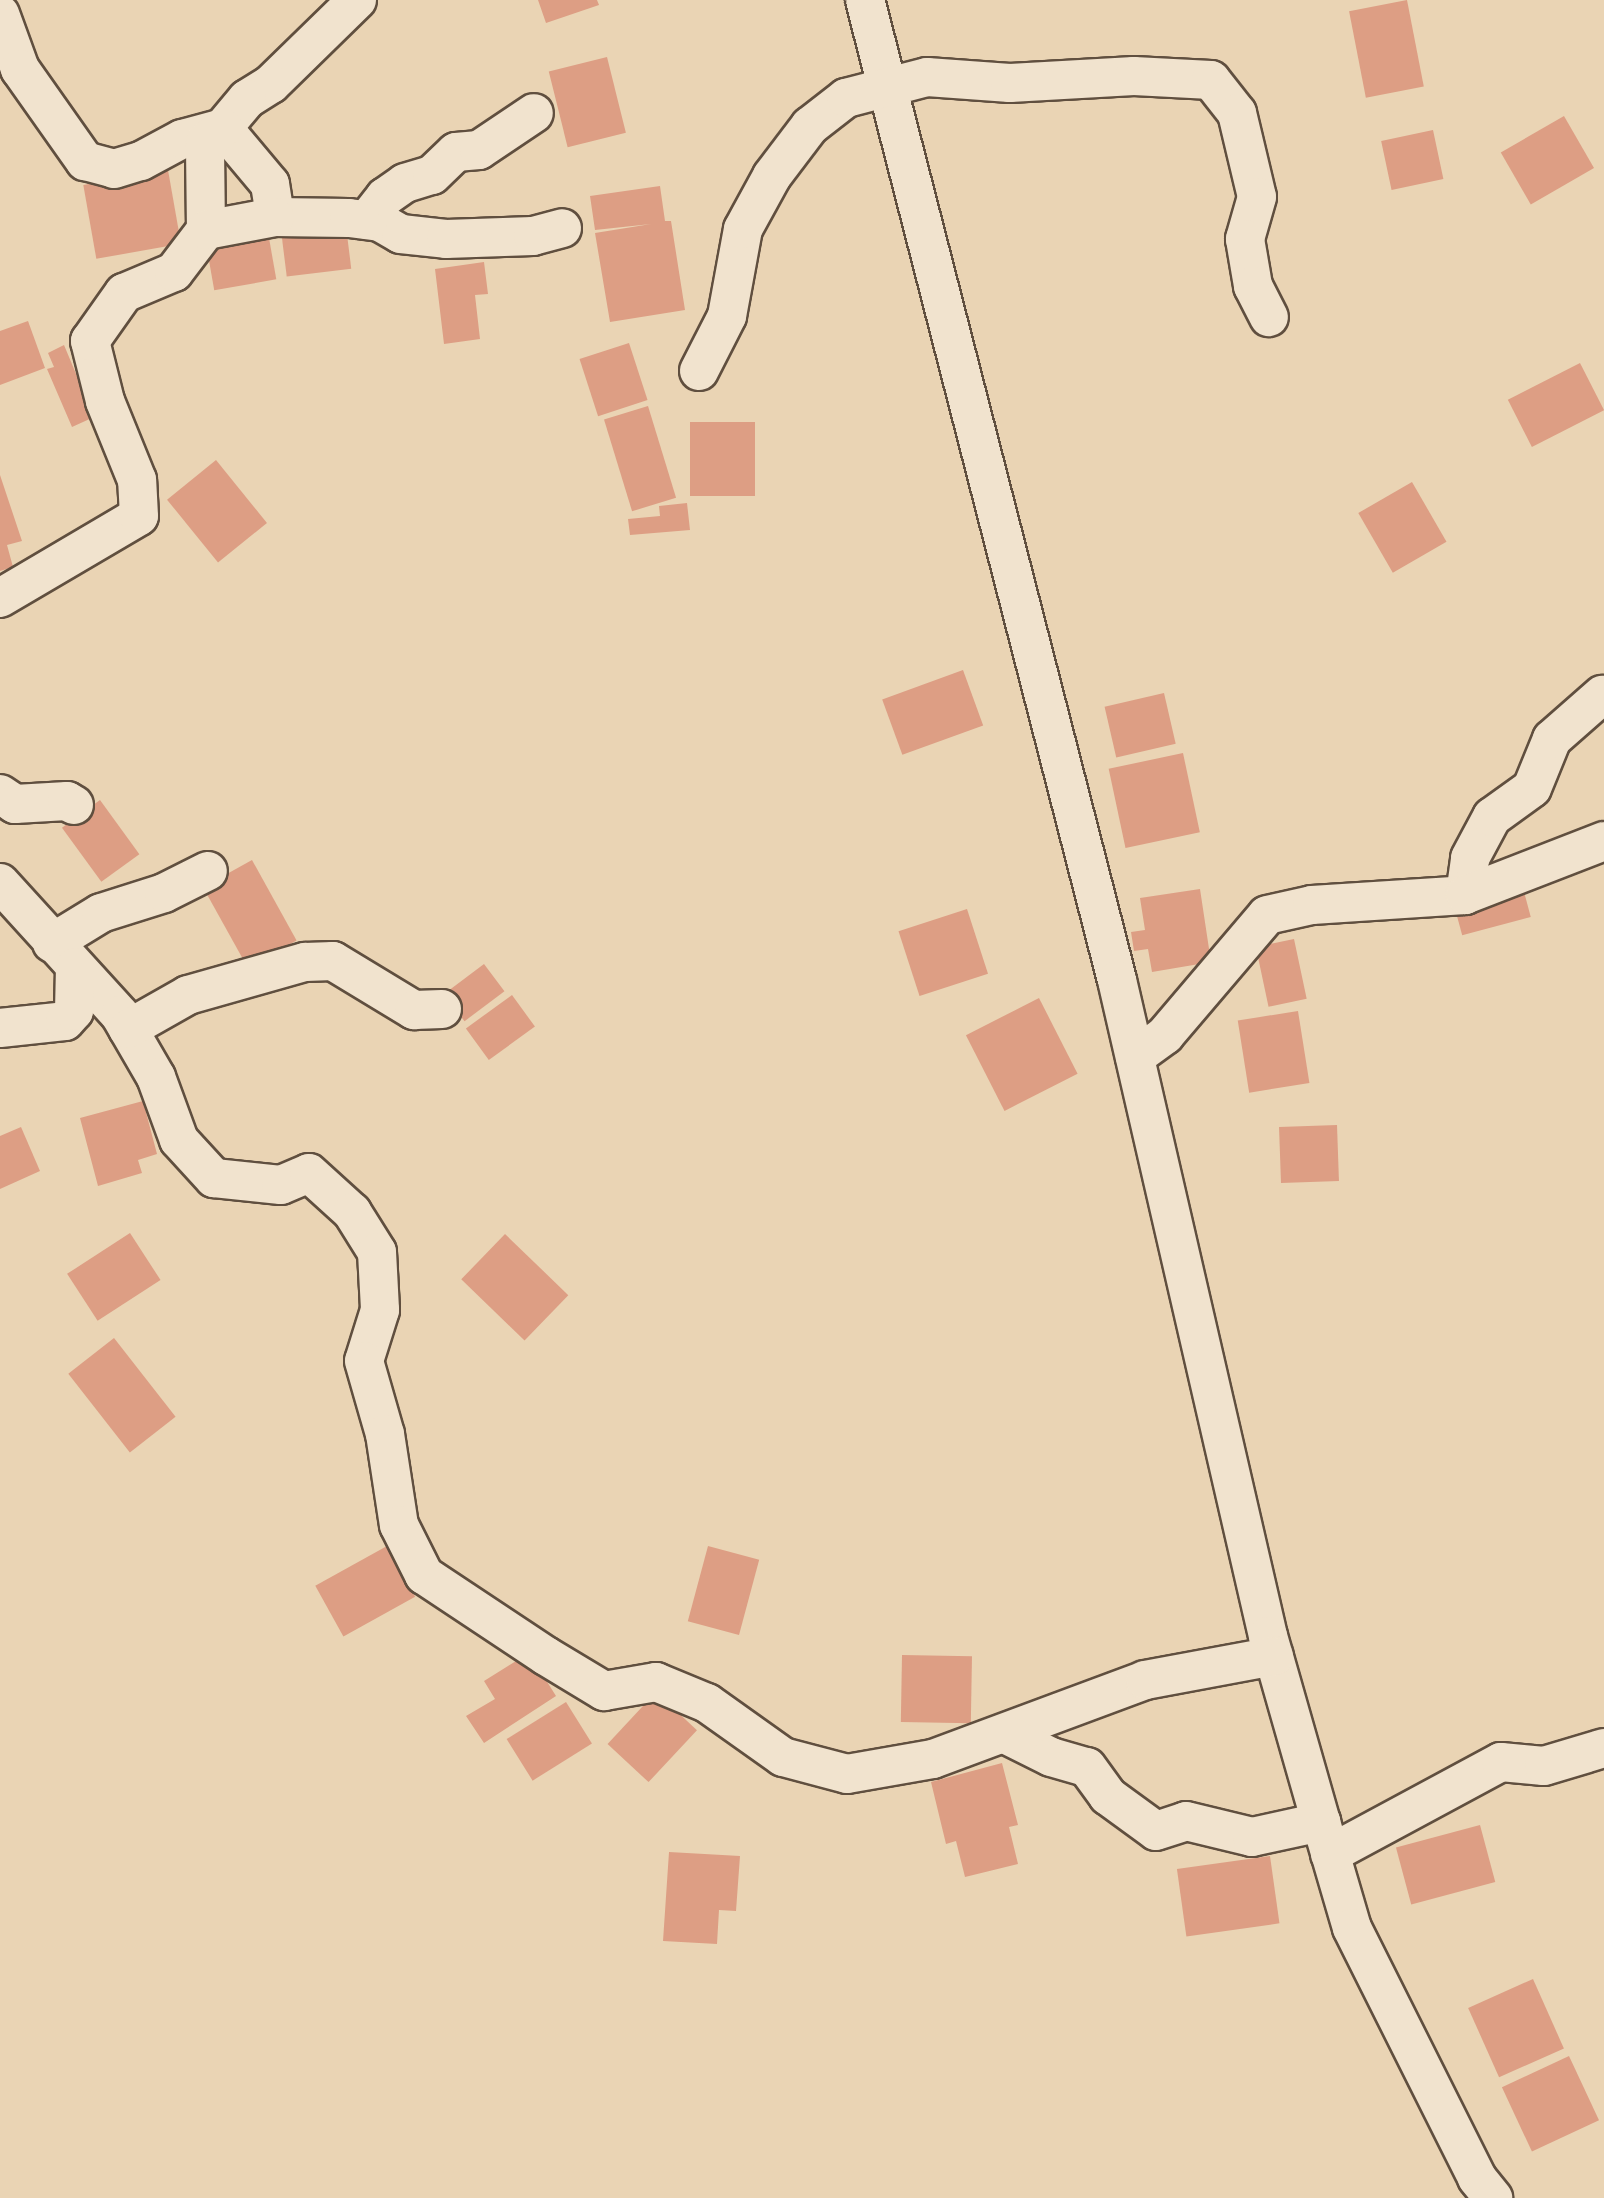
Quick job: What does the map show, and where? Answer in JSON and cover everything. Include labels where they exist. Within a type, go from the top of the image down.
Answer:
[{"type":"street","points":[[0,598],[139,516],[137,480],[105,401],[90,341],[124,293],[174,272],[206,230],[205,142],[357,0]]},
{"type":"street","points":[[865,0],[1135,1058],[1274,1656],[1352,1928],[1477,2178],[1493,2198]]},
{"type":"street","points":[[0,14],[20,69],[85,161],[114,169],[140,161],[182,139],[223,128]]},
{"type":"street","points":[[699,371],[726,316],[744,229],[772,176],[822,116],[846,98],[927,77],[1010,83],[1134,76],[1211,80],[1237,114],[1257,198],[1245,239],[1253,286],[1268,317]]},
{"type":"street","points":[[367,220],[405,182],[432,175],[456,152],[479,150],[534,113]]},
{"type":"street","points":[[223,128],[270,184],[275,217]]},
{"type":"street","points":[[206,230],[275,217],[367,220],[401,234],[446,239],[520,237],[562,228]]},
{"type":"street","points":[[1465,894],[1470,858],[1492,818],[1532,788],[1552,739],[1602,695]]},
{"type":"street","points":[[0,794],[15,804],[67,801],[74,805]]},
{"type":"street","points":[[1135,1058],[1165,1034],[1267,915],[1344,902],[1465,894],[1604,841]]},
{"type":"street","points":[[64,955],[101,914],[164,892],[208,871]]},
{"type":"street","points":[[0,883],[128,1029],[156,1077],[180,1140],[214,1178],[281,1184],[308,1173],[352,1212],[377,1252],[380,1310],[364,1362],[385,1434],[399,1525],[424,1575],[604,1691],[656,1682],[707,1703],[783,1756],[848,1774],[933,1759],[1145,1680],[1274,1656]]},
{"type":"street","points":[[0,1028],[64,1021],[74,1011],[64,955]]},
{"type":"street","points":[[128,1029],[188,995],[305,962],[333,961],[414,1010],[442,1008]]},
{"type":"street","points":[[1004,1734],[1051,1757],[1087,1767],[1108,1796],[1156,1831],[1186,1821],[1252,1838],[1326,1838],[1501,1762],[1544,1766],[1604,1748]]},
{"type":"building","points":[[538,0],[597,0],[599,5],[546,23]]},
{"type":"building","points":[[1407,0],[1424,86],[1366,98],[1349,11]]},
{"type":"building","points":[[607,57],[626,133],[568,147],[549,72]]},
{"type":"building","points":[[1564,116],[1594,168],[1531,204],[1501,152]]},
{"type":"building","points":[[1433,130],[1443,179],[1392,190],[1381,141]]},
{"type":"building","points":[[168,170],[181,244],[96,259],[83,185]]},
{"type":"building","points":[[660,186],[665,221],[671,221],[685,310],[610,322],[595,233],[651,224],[595,230],[590,196]]},
{"type":"building","points":[[346,226],[351,269],[287,277],[281,234]]},
{"type":"building","points":[[269,238],[276,279],[214,290],[207,249]]},
{"type":"building","points":[[484,262],[488,294],[475,295],[480,339],[444,344],[435,269]]},
{"type":"building","points":[[28,321],[45,368],[0,385],[0,331]]},
{"type":"building","points":[[629,343],[648,400],[598,416],[580,359]]},
{"type":"building","points":[[64,345],[94,417],[72,427],[47,369],[54,367],[48,353]]},
{"type":"building","points":[[1580,363],[1604,410],[1532,447],[1508,400]]},
{"type":"building","points":[[648,406],[676,498],[632,511],[604,419]]},
{"type":"building","points":[[690,422],[755,422],[755,496],[690,496]]},
{"type":"building","points":[[216,460],[267,523],[218,563],[167,500]]},
{"type":"building","points":[[0,475],[22,541],[7,545],[13,567],[0,571]]},
{"type":"building","points":[[1412,482],[1446,542],[1393,573],[1358,513]]},
{"type":"building","points":[[687,503],[690,530],[630,535],[628,519],[660,516],[659,506]]},
{"type":"building","points":[[963,670],[983,725],[902,755],[882,699]]},
{"type":"building","points":[[1164,693],[1176,744],[1116,757],[1105,707]]},
{"type":"building","points":[[1183,753],[1200,832],[1126,848],[1109,769]]},
{"type":"building","points":[[100,800],[139,854],[101,882],[62,828]]},
{"type":"building","points":[[252,860],[297,940],[248,968],[203,887]]},
{"type":"building","points":[[1523,888],[1531,917],[1462,935],[1454,906]]},
{"type":"building","points":[[1200,889],[1211,962],[1152,972],[1148,949],[1134,951],[1131,932],[1145,930],[1140,898]]},
{"type":"building","points":[[967,909],[988,974],[920,996],[899,931]]},
{"type":"building","points":[[1294,939],[1307,999],[1269,1007],[1256,947]]},
{"type":"building","points":[[484,964],[504,991],[465,1021],[444,994]]},
{"type":"building","points":[[512,995],[535,1027],[489,1060],[466,1029]]},
{"type":"building","points":[[1039,998],[1078,1074],[1005,1111],[966,1035]]},
{"type":"building","points":[[1298,1011],[1309,1083],[1249,1093],[1238,1021]]},
{"type":"building","points":[[143,1101],[157,1154],[138,1160],[142,1173],[98,1186],[80,1118]]},
{"type":"building","points":[[1337,1125],[1339,1181],[1281,1183],[1279,1127]]},
{"type":"building","points":[[21,1127],[40,1171],[0,1189],[0,1136]]},
{"type":"building","points":[[130,1233],[160,1280],[98,1321],[67,1274]]},
{"type":"building","points":[[505,1234],[568,1295],[525,1340],[461,1279]]},
{"type":"building","points":[[114,1338],[176,1417],[130,1453],[68,1374]]},
{"type":"building","points":[[387,1546],[415,1597],[343,1636],[315,1586]]},
{"type":"building","points":[[708,1546],[759,1560],[739,1635],[688,1621]]},
{"type":"building","points":[[529,1653],[556,1696],[484,1743],[466,1716],[495,1699],[484,1681]]},
{"type":"building","points":[[902,1655],[972,1656],[971,1723],[901,1722]]},
{"type":"building","points":[[656,1692],[697,1730],[649,1782],[608,1744]]},
{"type":"building","points":[[566,1702],[592,1744],[533,1781],[507,1739]]},
{"type":"building","points":[[1002,1763],[1018,1825],[1009,1827],[1018,1864],[965,1877],[956,1841],[946,1844],[931,1782]]},
{"type":"building","points":[[1480,1825],[1495,1882],[1411,1905],[1396,1848]]},
{"type":"building","points":[[669,1852],[740,1856],[736,1911],[719,1910],[717,1944],[663,1941]]},
{"type":"building","points":[[1270,1856],[1279,1923],[1186,1936],[1177,1869]]},
{"type":"building","points":[[1533,1979],[1564,2048],[1499,2077],[1468,2008]]},
{"type":"building","points":[[1569,2056],[1599,2120],[1532,2152],[1502,2087]]}]
